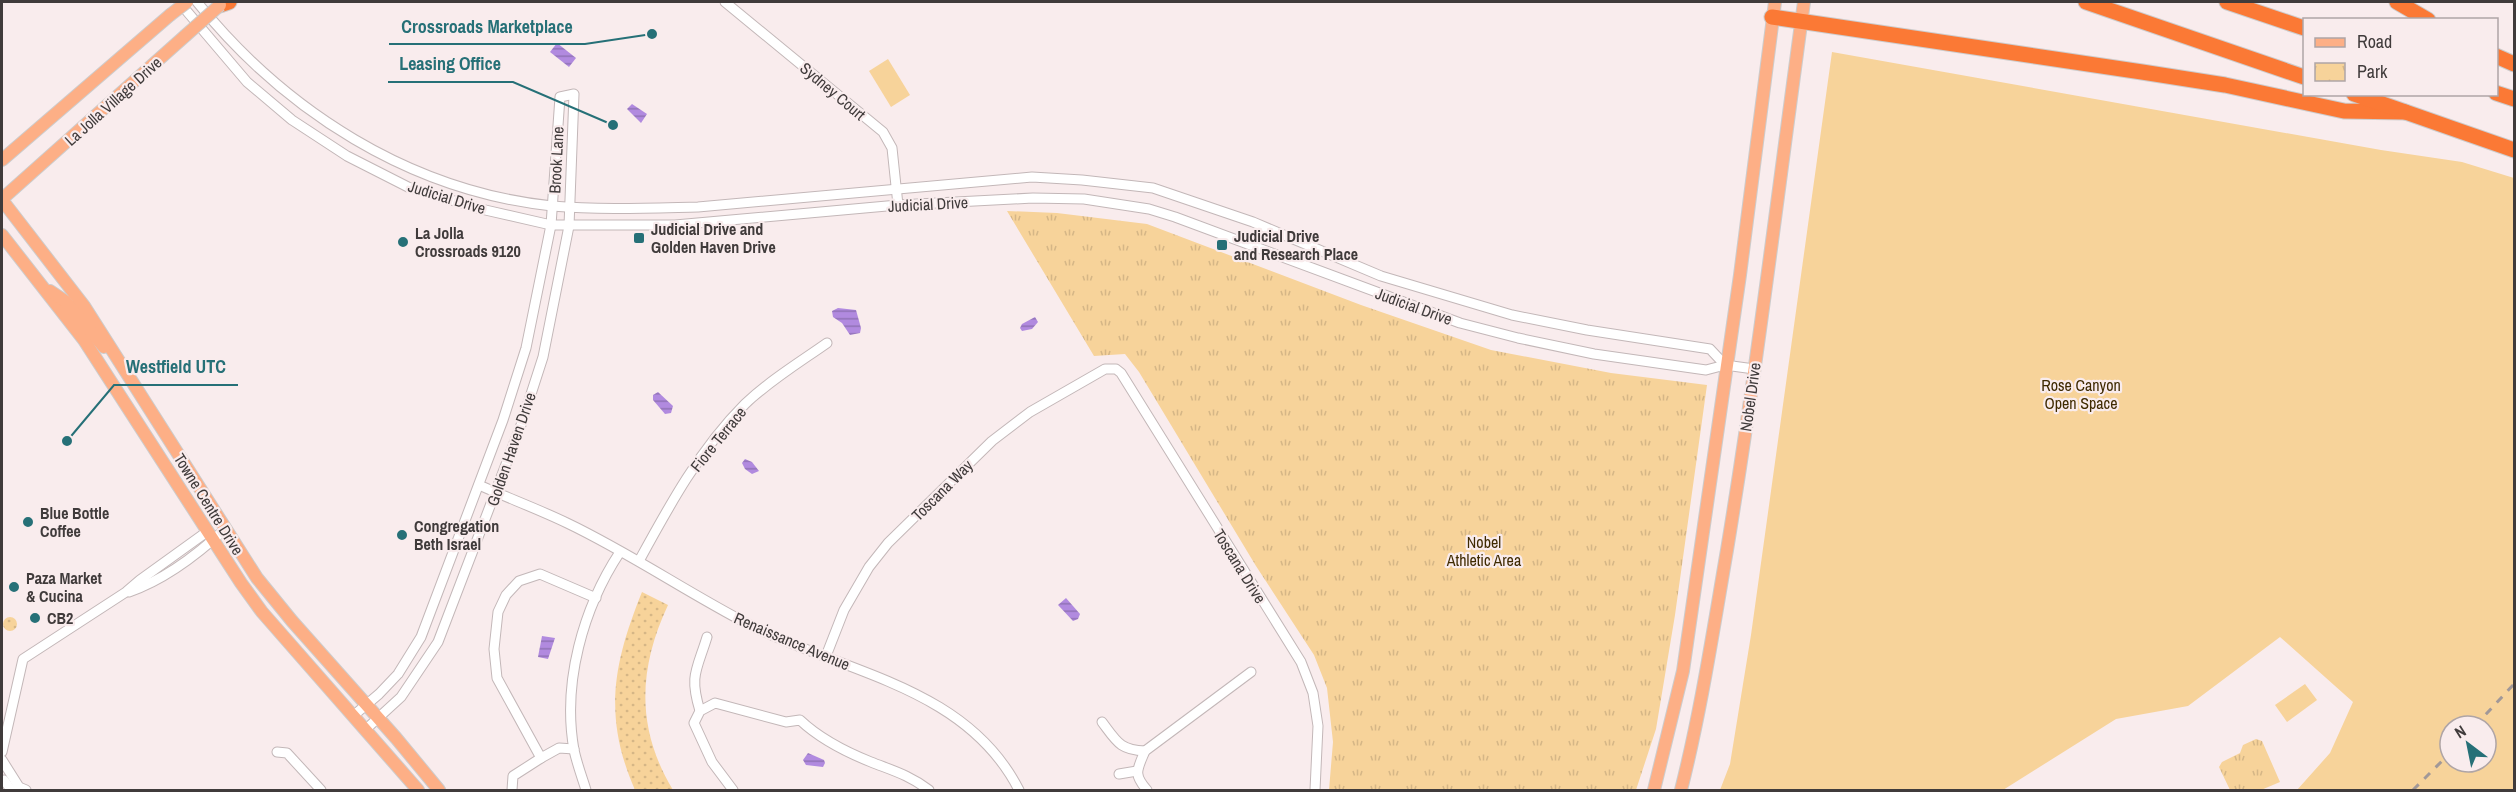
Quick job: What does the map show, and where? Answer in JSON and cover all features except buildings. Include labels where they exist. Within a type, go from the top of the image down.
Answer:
[{"type":"highway","points":[[2086,2],[2303,77]]},
{"type":"highway","points":[[2227,2],[2303,28]]},
{"type":"highway","points":[[2397,2],[2425,18]]},
{"type":"highway","points":[[1772,17],[2199,81],[2344,111],[2406,112]]},
{"type":"highway","points":[[2498,57],[2514,64]]},
{"type":"highway","points":[[2498,94],[2514,99]]},
{"type":"highway","points":[[2361,96],[2514,150]]},
{"type":"main road","name":"La Jolla Village Drive","points":[[2,160],[187,2]]},
{"type":"main road","name":"Nobel Drive","points":[[1653,790],[1683,671],[1725,365],[1740,275],[1775,2]]},
{"type":"main road","name":"Nobel Drive","points":[[1681,790],[1698,725],[1754,369],[1804,2]]},
{"type":"main road","name":"La Jolla Village Drive","points":[[2,200],[225,3]]},
{"type":"main road","name":"Towne Centre Drive","points":[[2,200],[84,306],[225,530],[272,597],[439,790]]},
{"type":"main road","name":"Towne Centre Drive","points":[[2,234],[84,340],[262,612],[418,790]]},
{"type":"main road","points":[[39,283],[65,301],[100,344],[113,351]]},
{"type":"street","name":"Judicial Drive","points":[[179,2],[247,82],[292,120],[347,156],[408,187],[481,209],[551,225],[675,225],[898,205],[1033,198],[1084,199],[1149,209],[1460,323],[1518,338],[1594,354],[1706,370],[1725,365],[1754,369]]},
{"type":"street","name":"Judicial Drive","points":[[197,2],[224,35],[259,70],[306,108],[356,141],[415,171],[485,193],[553,206],[698,207],[1032,177],[1082,180],[1153,189],[1253,222],[1381,276],[1512,315],[1597,332],[1710,349],[1725,365]]},
{"type":"street","name":"Sydney Court","points":[[725,2],[883,132],[892,148],[898,205]]},
{"type":"street","name":"Brook Lane","points":[[553,206],[560,97],[574,94],[571,206]]},
{"type":"street","name":"Golden Haven Drive","points":[[353,716],[398,674],[421,637],[503,420],[526,348],[553,206]]},
{"type":"street","name":"Golden Haven Drive","points":[[365,730],[401,697],[438,642],[496,493],[543,357],[571,206]]},
{"type":"street","name":"Fiore Terrace","points":[[639,561],[690,473],[725,427],[747,403],[827,343]]},
{"type":"street","name":"Toscana Way","points":[[826,656],[844,609],[869,567],[888,543],[992,441],[1030,412],[1105,369]]},
{"type":"street","name":"Toscana Drive","points":[[1105,369],[1116,369],[1121,373],[1301,662],[1313,693],[1318,726],[1315,790]]},
{"type":"street","name":"Renaissance Avenue","points":[[479,485],[566,522],[753,626],[910,690],[957,717],[988,746],[1019,790]]},
{"type":"street","points":[[2,752],[23,659],[126,592],[140,580],[212,535],[225,530]]},
{"type":"street","points":[[586,790],[574,749],[571,708],[573,671],[596,598],[620,552]]},
{"type":"street","points":[[541,758],[497,678],[494,649],[498,612],[506,595],[519,581],[540,574],[596,598]]},
{"type":"street","points":[[700,711],[694,692],[695,676],[697,662],[706,637]]},
{"type":"street","points":[[1147,790],[1139,780],[1137,771],[1146,752],[1251,672]]},
{"type":"street","points":[[734,790],[718,771],[700,741],[694,723],[700,711],[715,703],[786,722],[800,720],[810,730],[857,756],[901,772],[929,790]]},
{"type":"street","points":[[1102,722],[1119,745],[1130,750],[1146,752]]},
{"type":"street","points":[[512,790],[513,776],[559,748],[574,749]]},
{"type":"street","points":[[277,752],[287,753],[319,790]]},
{"type":"street","points":[[2,760],[19,787],[26,790]]},
{"type":"street","points":[[1119,774],[1137,771]]},
{"type":"street","points":[[4,780],[11,790]]},
{"type":"green space","name":"Rose Canyon Open Space","points":[[1832,52],[2381,150],[2462,162],[2514,178],[2514,790],[2297,790],[2330,753],[2353,702],[2280,637],[2188,706],[2116,719],[2003,790],[1720,790],[1730,764],[1751,635]]},
{"type":"green space","points":[[888,59],[910,95],[891,107],[869,71]]},
{"type":"green space","name":"Nobel Athletic Area","points":[[1007,211],[1057,213],[1147,224],[1361,305],[1491,350],[1611,373],[1707,385],[1675,615],[1656,729],[1636,790],[1329,790],[1333,742],[1327,688],[1314,655],[1256,566],[1139,372],[1125,354],[1094,356]]},
{"type":"green space","points":[[642,592],[668,605],[651,652],[645,699],[652,744],[673,790],[635,790],[619,738],[616,691],[619,667],[624,643]]},
{"type":"green space","points":[[10,617],[15,619],[17,624],[15,629],[10,631],[5,629],[3,624],[5,619]]},
{"type":"green space","points":[[2305,684],[2317,700],[2287,722],[2275,705]]},
{"type":"green space","points":[[2256,739],[2262,741],[2280,782],[2261,790],[2230,790],[2219,767],[2222,762],[2240,753],[2243,745]]},
{"type":"shaded area","points":[[557,43],[576,58],[569,67],[550,52]]},
{"type":"shaded area","points":[[632,104],[647,114],[641,123],[627,109]]},
{"type":"shaded area","points":[[838,308],[856,310],[861,328],[860,333],[850,335],[842,323],[833,317],[832,311]]},
{"type":"shaded area","points":[[1035,317],[1038,322],[1032,329],[1022,331],[1020,328],[1022,324]]},
{"type":"shaded area","points":[[658,392],[673,406],[671,413],[665,414],[653,400],[653,395]]},
{"type":"shaded area","points":[[745,459],[752,462],[759,471],[752,474],[745,469],[742,463]]},
{"type":"shaded area","points":[[1066,598],[1080,614],[1078,619],[1073,621],[1058,605]]},
{"type":"shaded area","points":[[542,636],[555,638],[548,659],[538,657]]},
{"type":"shaded area","points":[[808,753],[824,760],[823,767],[806,765],[803,760]]},
{"type":"railway","points":[[2486,714],[2514,684]]},
{"type":"railway","points":[[2413,790],[2438,765]]},
{"type":"place","name":"Crossroads Marketplace","points":[[652,34]]},
{"type":"place","name":"Leasing Office","points":[[613,125]]},
{"type":"place","name":"Judicial Drive and Golden Haven Drive","points":[[639,238]]},
{"type":"place","name":"La Jolla Crossroads 9120","points":[[403,242]]},
{"type":"place","name":"Judicial Drive and Research Place","points":[[1222,245]]},
{"type":"place","name":"Westfield UTC","points":[[67,441]]},
{"type":"place","name":"Blue Bottle Coffee","points":[[28,522]]},
{"type":"place","name":"Congregation Beth Israel","points":[[402,535]]},
{"type":"place","name":"Paza Market & Cucina","points":[[14,587]]},
{"type":"place","name":"CB2","points":[[35,618]]}]
